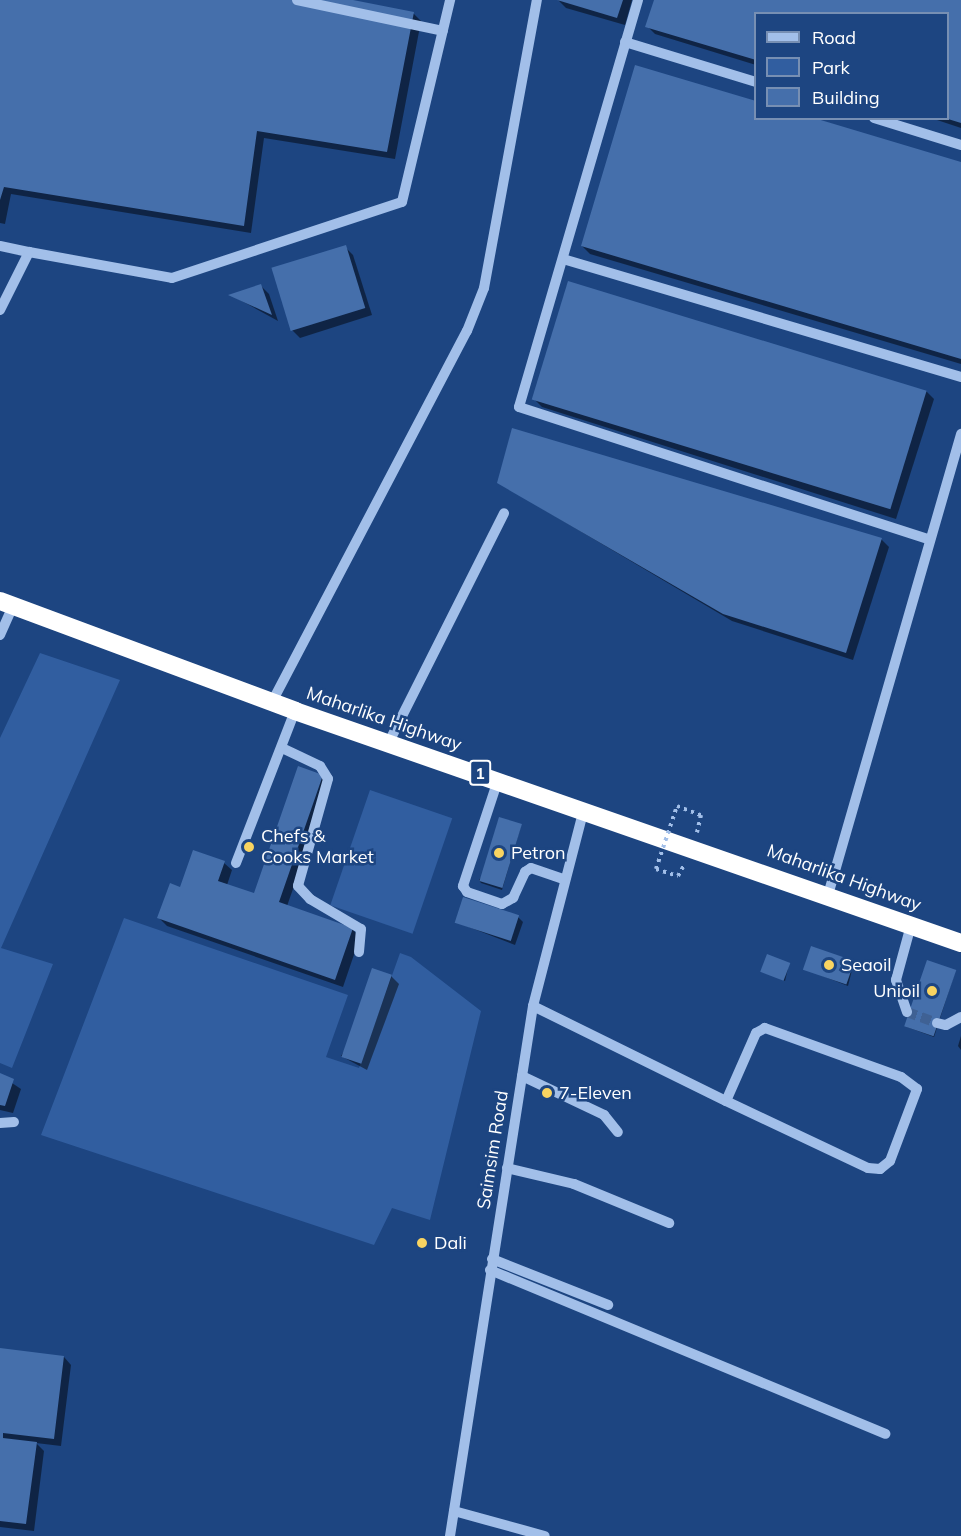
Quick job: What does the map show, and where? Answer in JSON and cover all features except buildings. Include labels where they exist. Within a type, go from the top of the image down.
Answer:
[{"type":"highway","name":"Maharlika Highway","points":[[7,603],[296,711],[584,808],[961,943]]},
{"type":"street","points":[[297,0],[443,31]]},
{"type":"street","points":[[0,246],[172,278],[402,202],[450,0]]},
{"type":"street","points":[[272,702],[467,331],[484,288],[537,0]]},
{"type":"street","points":[[638,0],[519,407],[930,540]]},
{"type":"street","points":[[625,42],[754,81]]},
{"type":"street","points":[[880,120],[961,145]]},
{"type":"street","points":[[0,310],[29,252]]},
{"type":"street","points":[[563,259],[961,377]]},
{"type":"street","points":[[828,895],[961,434]]},
{"type":"street","points":[[389,742],[504,513]]},
{"type":"street","points":[[0,635],[7,603]]},
{"type":"street","points":[[236,863],[296,711]]},
{"type":"street","points":[[282,748],[320,766],[328,779],[298,886],[310,898],[361,929],[359,952]]},
{"type":"street","points":[[498,780],[463,886],[467,892],[502,904],[513,898],[525,872],[531,868],[563,879]]},
{"type":"street","name":"Saimsim Road","points":[[450,1536],[532,1006],[563,879],[584,808]]},
{"type":"street","points":[[908,1012],[896,980],[911,925]]},
{"type":"street","points":[[532,1006],[726,1101],[868,1168],[880,1169],[890,1161],[917,1089],[901,1077],[765,1028],[756,1033],[726,1101]]},
{"type":"street","points":[[937,1023],[946,1025],[961,1017]]},
{"type":"street","points":[[522,1076],[604,1115],[618,1132]]},
{"type":"street","points":[[0,1123],[14,1122]]},
{"type":"street","points":[[507,1168],[574,1184],[669,1223]]},
{"type":"street","points":[[491,1265],[608,1305]]},
{"type":"street","points":[[491,1265],[885,1434]]},
{"type":"street","points":[[454,1511],[545,1536]]},
{"type":"path","points":[[656,869],[677,806],[701,815],[693,847]]},
{"type":"green space","points":[[40,653],[120,680],[1,948],[53,964],[12,1068],[0,1063],[0,738]]},
{"type":"green space","points":[[370,790],[452,818],[413,934],[330,905]]},
{"type":"green space","points":[[124,918],[348,995],[326,1057],[359,1068],[400,953],[411,957],[481,1011],[430,1220],[392,1208],[374,1245],[41,1135]]},
{"type":"tunnel","points":[[907,1012],[937,1023]]},
{"type":"place","name":"Chefs & Cooks Market","points":[[249,847]]},
{"type":"place","name":"Petron","points":[[499,853]]},
{"type":"place","name":"Seaoil","points":[[829,965]]},
{"type":"place","name":"Unioil","points":[[932,991]]},
{"type":"place","name":"7-Eleven","points":[[547,1093]]},
{"type":"place","name":"Dali","points":[[422,1243]]}]
